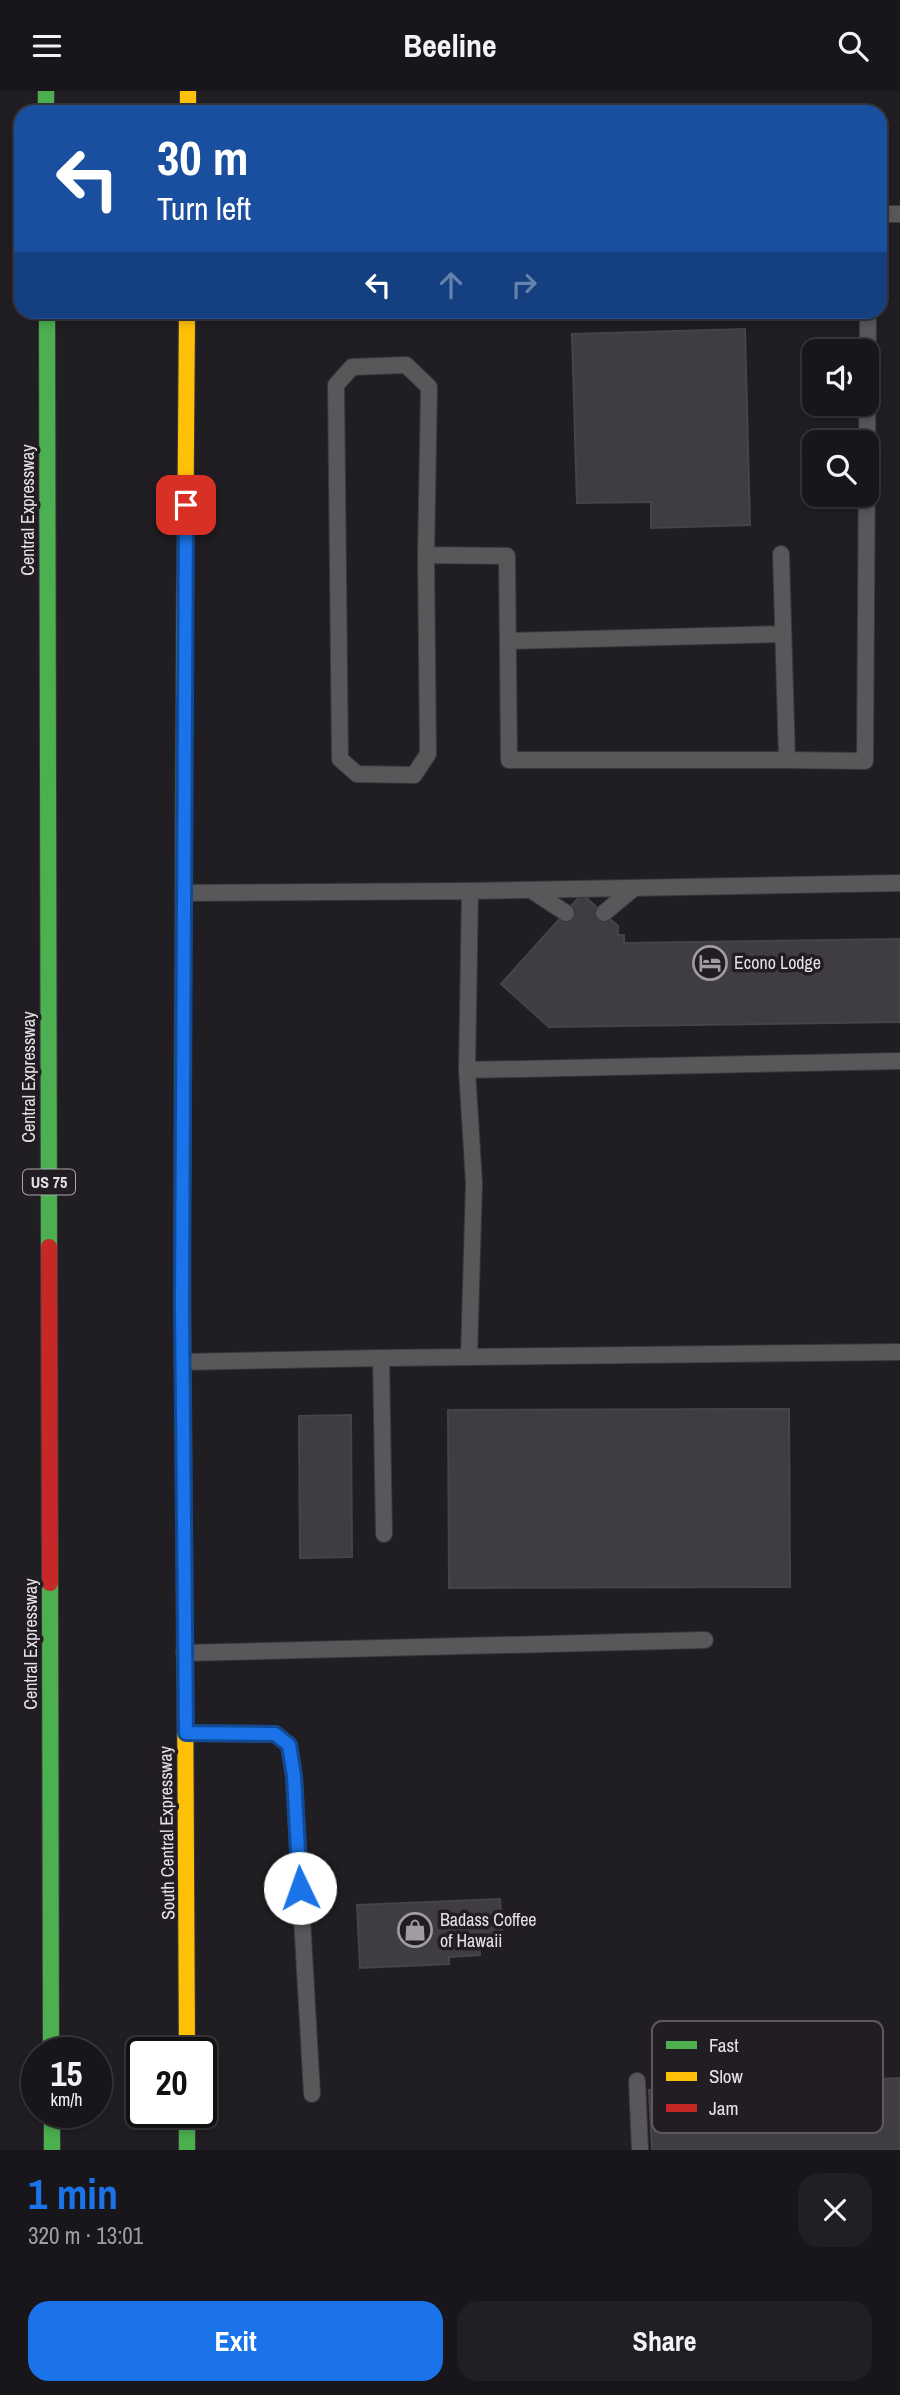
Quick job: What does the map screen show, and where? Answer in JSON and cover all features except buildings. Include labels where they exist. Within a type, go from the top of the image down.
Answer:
[{"type":"main road","name":"Central Expressway","points":[[47,319],[51,2037]]},
{"type":"main road","name":"South Central Expressway","points":[[187,319],[182,1362],[187,2037]]},
{"type":"main road","points":[[52,2128],[52,2150]]},
{"type":"main road","points":[[187,2128],[187,2150]]},
{"type":"lane","points":[[426,555],[507,556],[509,760],[865,761],[868,319]]},
{"type":"lane","points":[[406,365],[429,387],[426,555],[428,754],[414,775],[356,774],[340,759],[336,386],[352,367],[406,365]]},
{"type":"lane","points":[[781,554],[787,760]]},
{"type":"lane","points":[[508,641],[783,635]]},
{"type":"lane","points":[[183,893],[900,883]]},
{"type":"lane","points":[[604,913],[634,888]]},
{"type":"lane","points":[[531,890],[566,913]]},
{"type":"lane","points":[[469,1356],[474,1183],[467,1070],[470,891]]},
{"type":"lane","points":[[467,1070],[900,1061]]},
{"type":"lane","points":[[182,1362],[900,1352]]},
{"type":"lane","points":[[381,1358],[384,1534]]},
{"type":"lane","points":[[184,1653],[705,1640]]},
{"type":"lane","points":[[186,1733],[275,1734],[289,1745],[294,1776],[312,2094]]},
{"type":"lane","points":[[637,2081],[640,2150]]},
{"type":"traffic: fast","points":[[46,91],[46,105]]},
{"type":"traffic: fast","points":[[47,319],[49,1247]]},
{"type":"traffic: fast","points":[[184,699],[182,1230],[185,1675]]},
{"type":"traffic: fast","points":[[50,1583],[51,2037]]},
{"type":"traffic: fast","points":[[52,2128],[52,2150]]},
{"type":"traffic: fast","points":[[187,2128],[187,2150]]},
{"type":"traffic: slow","points":[[188,91],[188,105]]},
{"type":"traffic: slow","points":[[184,699],[187,319]]},
{"type":"traffic: slow","points":[[185,1675],[187,2037]]},
{"type":"traffic: jam","points":[[49,1247],[50,1583]]},
{"type":"place","name":"Econo Lodge","points":[[710,963]]},
{"type":"place","name":"Badass Coffee of Hawaii","points":[[415,1930]]},
{"type":"route","points":[[186,505],[182,1307],[186,1733],[275,1734],[289,1745],[294,1776],[300,1888]]}]
